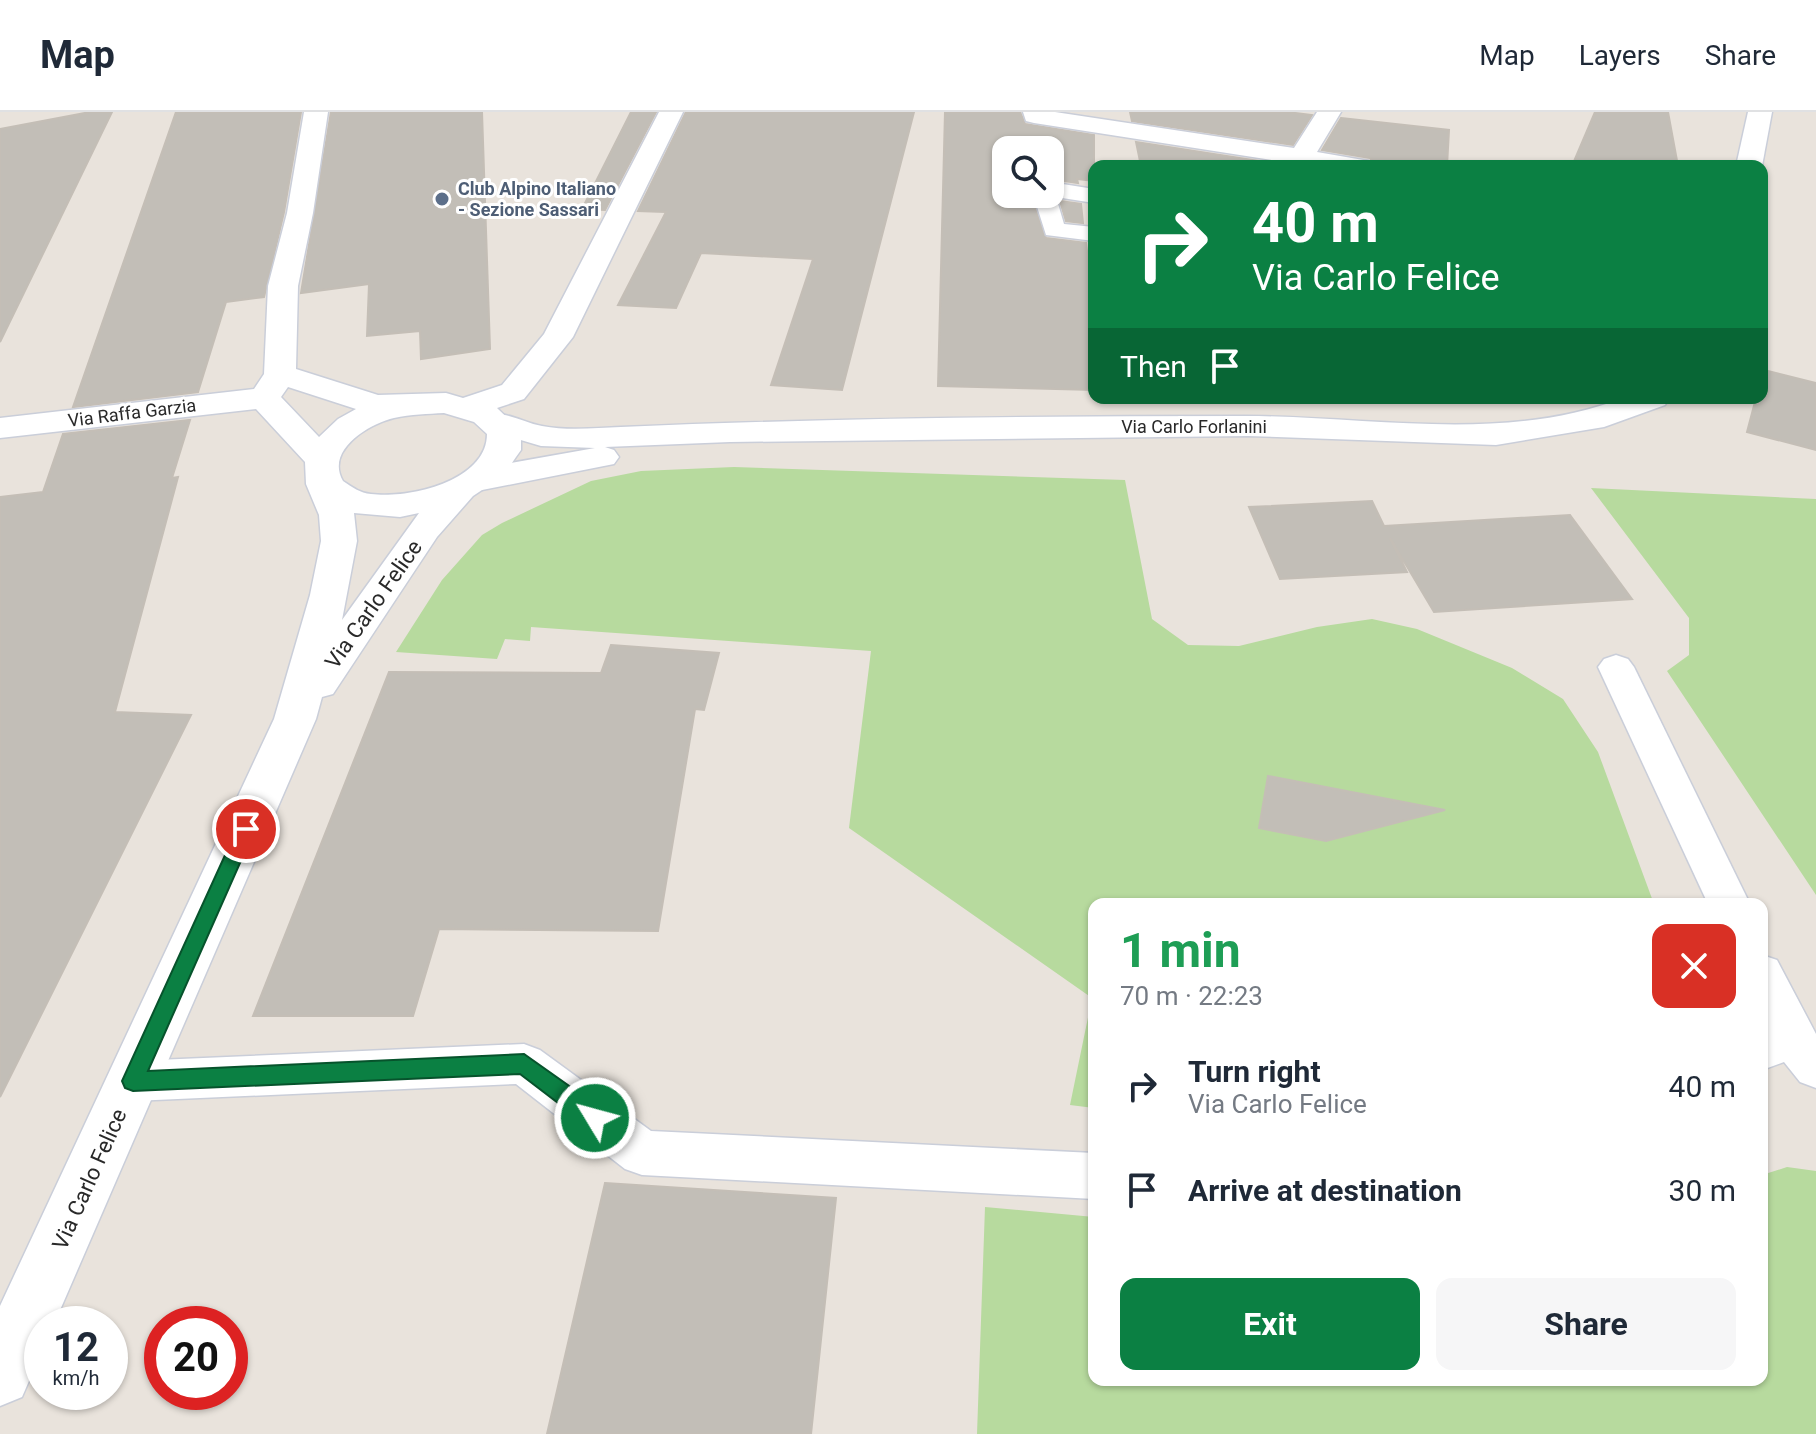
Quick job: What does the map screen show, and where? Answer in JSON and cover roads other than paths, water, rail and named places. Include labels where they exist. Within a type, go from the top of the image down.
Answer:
[{"type":"street","points":[[316,112],[300,213],[283,286],[272,386],[376,405],[422,404],[482,414],[513,392],[558,337],[671,112]]},
{"type":"street","points":[[1035,112],[1034,116],[1326,160]]},
{"type":"street","points":[[1302,155],[1329,112]]},
{"type":"street","points":[[1750,160],[1760,112]]},
{"type":"street","name":"Via Raffa Garzia","points":[[0,428],[272,386]]},
{"type":"street","name":"Via Carlo Felice","points":[[0,1375],[295,719],[329,595],[339,541],[337,515],[322,471],[272,386]]},
{"type":"street","points":[[322,471],[338,435],[369,416],[422,404]]},
{"type":"street","name":"Via Carlo Forlanini","points":[[482,414],[541,436],[553,437],[1248,426],[1496,435],[1604,417],[1638,404]]},
{"type":"street","name":"Via Carlo Felice","points":[[295,719],[424,530],[497,465],[505,449],[504,435],[482,414]]},
{"type":"street","name":"Via Carlo Forlanini","points":[[322,471],[334,493],[368,505],[413,505],[470,486],[730,432]]},
{"type":"lane","points":[[1064,191],[1088,195]]},
{"type":"lane","points":[[1048,208],[1054,230],[1088,233]]},
{"type":"lane","points":[[1616,667],[1726,898]]},
{"type":"lane","points":[[1768,990],[1790,1052]]},
{"type":"lane","points":[[133,1081],[524,1064],[642,1153],[1088,1176]]},
{"type":"place","name":"Club Alpino Italiano - Sezione Sassari","points":[[442,199]]}]
